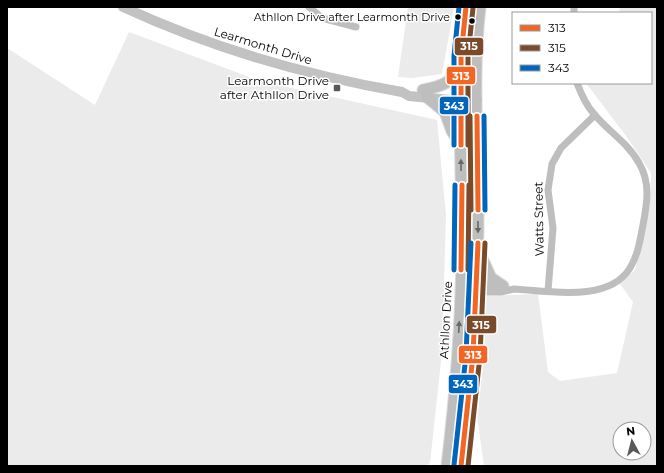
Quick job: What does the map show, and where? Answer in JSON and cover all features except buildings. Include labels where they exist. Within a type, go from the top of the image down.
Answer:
[{"type":"main road","name":"Athllon Drive","points":[[447,466],[456,380],[461,288],[461,98],[462,56],[466,7]]},
{"type":"main road","points":[[461,466],[471,382],[477,289],[477,100],[480,7]]},
{"type":"main road","points":[[461,145],[452,131],[445,112],[425,94],[452,80],[457,72],[462,56]]},
{"type":"main road","points":[[478,243],[485,267],[491,278],[503,286]]},
{"type":"street","name":"Learmonth Drive","points":[[123,7],[204,41],[253,58],[303,72],[402,92],[409,89],[425,94],[477,100]]},
{"type":"street","points":[[309,7],[322,18],[356,27]]},
{"type":"street","points":[[477,289],[503,286],[514,289],[584,292],[607,288],[626,274],[638,250],[647,202],[645,177],[637,160],[595,115],[582,97],[576,84]]},
{"type":"street","name":"Watts Street","points":[[548,291],[553,228],[548,190],[552,164],[561,148],[595,115]]},
{"type":"street","points":[[461,288],[501,292],[514,289]]},
{"type":"shaded area","points":[[408,7],[454,7],[442,74],[412,78],[398,77]]},
{"type":"shaded area","points":[[620,7],[657,7],[657,466],[484,466],[475,401],[482,296],[538,294],[548,372],[560,381],[617,373],[633,302],[620,284],[635,270],[650,206],[651,173],[629,140],[587,84],[652,84],[652,12],[619,12]]},
{"type":"shaded area","points":[[129,32],[260,81],[437,120],[446,215],[442,352],[430,463],[425,466],[7,466],[7,48],[95,105]]},
{"type":"transit line","name":"343","points":[[454,145],[454,56],[459,7]]},
{"type":"transit line","name":"313","points":[[461,145],[461,56],[466,7]]},
{"type":"transit line","name":"315","points":[[468,145],[468,56],[473,8]]},
{"type":"transit line","name":"315","points":[[470,116],[471,210]]},
{"type":"transit line","name":"313","points":[[477,116],[478,210]]},
{"type":"transit line","name":"343","points":[[484,116],[485,210]]},
{"type":"transit line","name":"343","points":[[454,270],[455,185]]},
{"type":"transit line","name":"313","points":[[461,270],[462,185]]},
{"type":"transit line","name":"315","points":[[468,270],[469,185]]},
{"type":"transit line","name":"343","points":[[454,465],[466,355],[471,243]]},
{"type":"transit line","name":"313","points":[[461,466],[473,355],[478,243]]},
{"type":"transit line","name":"315","points":[[468,466],[480,356],[485,243]]},
{"type":"place","name":"Athllon Drive after Learmonth Drive","points":[[458,17]]},
{"type":"place","name":"Learmonth Drive after Athllon Drive","points":[[337,88]]}]
